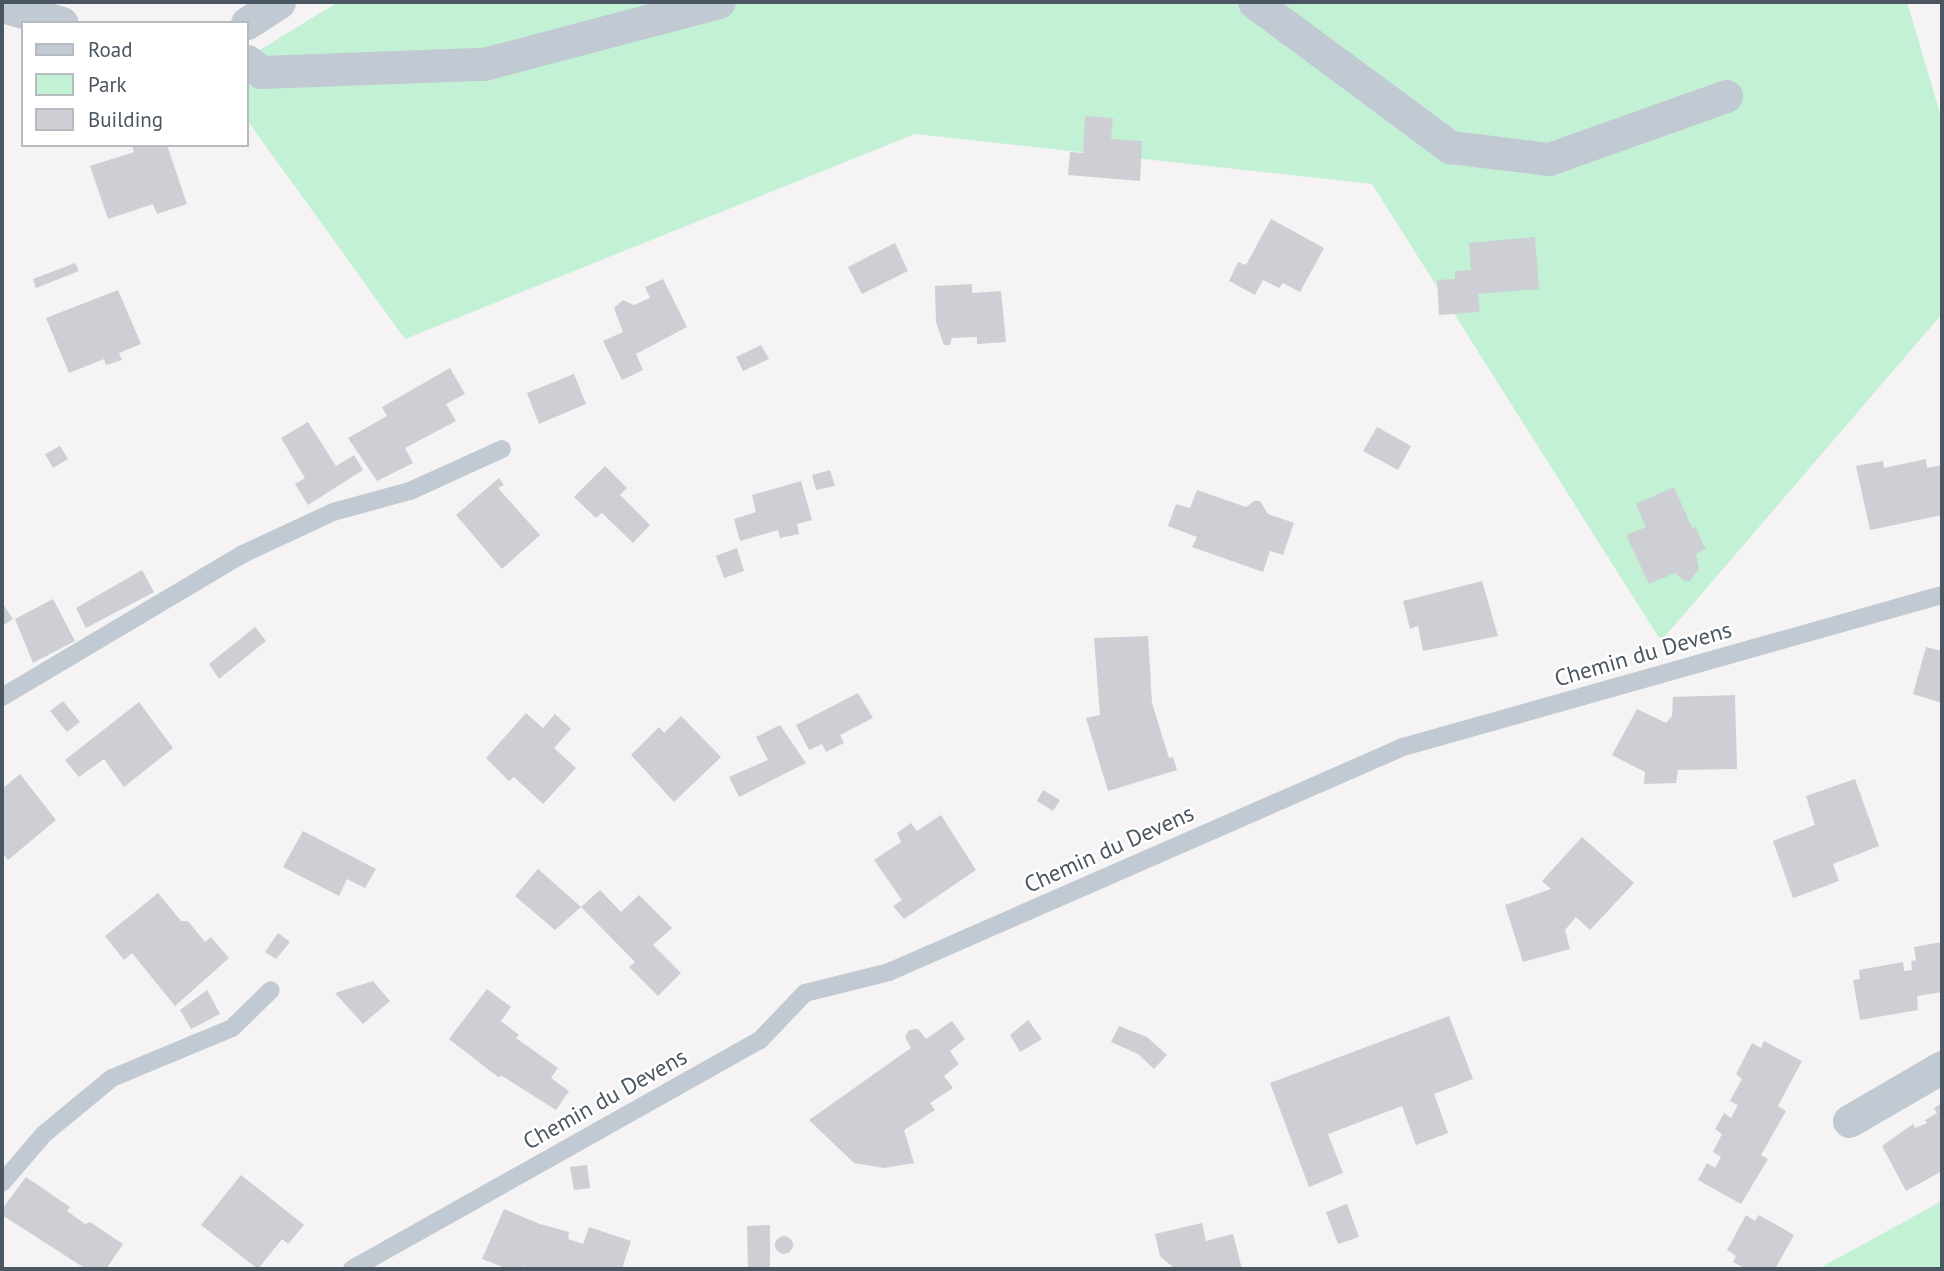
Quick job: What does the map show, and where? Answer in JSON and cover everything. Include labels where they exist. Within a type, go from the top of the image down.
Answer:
[{"type":"street","points":[[248,22],[279,2]]},
{"type":"street","points":[[248,62],[261,72],[484,64],[719,2]]},
{"type":"street","points":[[1254,2],[1450,147],[1549,159],[1726,96]]},
{"type":"street","points":[[2,6],[55,21]]},
{"type":"street","points":[[1849,1121],[1942,1067]]},
{"type":"lane","points":[[2,698],[243,554],[333,512],[410,491],[502,449]]},
{"type":"lane","name":"Chemin du Devens","points":[[352,1269],[760,1040],[805,993],[889,972],[1402,747],[1942,594]]},
{"type":"lane","points":[[2,1183],[44,1134],[112,1078],[232,1028],[271,990]]},
{"type":"green space","points":[[338,2],[1907,2],[1942,120],[1942,314],[1661,641],[1372,184],[915,134],[405,339],[248,121],[248,57]]},
{"type":"green space","points":[[1942,1201],[1942,1269],[1818,1269]]},
{"type":"building","points":[[1085,116],[1113,118],[1111,139],[1142,141],[1140,181],[1068,175],[1070,152],[1083,153]]},
{"type":"building","points":[[133,147],[168,147],[187,204],[157,214],[153,204],[108,219],[90,166],[134,152]]},
{"type":"building","points":[[1271,219],[1324,248],[1300,292],[1283,283],[1279,288],[1263,280],[1255,295],[1229,281],[1238,262],[1246,265]]},
{"type":"building","points":[[1535,237],[1539,289],[1478,294],[1480,312],[1439,315],[1437,280],[1455,279],[1455,271],[1471,270],[1469,243]]},
{"type":"building","points":[[895,243],[908,271],[862,294],[848,267]]},
{"type":"building","points":[[75,263],[79,271],[36,288],[33,279]]},
{"type":"building","points":[[663,279],[687,327],[636,354],[643,370],[622,380],[603,341],[623,332],[614,308],[623,300],[634,305],[650,298],[645,287]]},
{"type":"building","points":[[972,284],[972,293],[1001,291],[1006,342],[977,344],[977,337],[952,338],[950,345],[944,345],[936,322],[935,286]]},
{"type":"building","points":[[118,290],[141,344],[119,353],[122,360],[106,365],[104,359],[69,373],[46,318]]},
{"type":"building","points":[[761,345],[769,359],[743,371],[736,357]]},
{"type":"building","points":[[450,368],[465,394],[446,404],[456,421],[405,448],[413,463],[377,481],[348,438],[387,416],[382,407]]},
{"type":"building","points":[[574,374],[586,404],[539,424],[527,393]]},
{"type":"building","points":[[308,422],[336,466],[354,455],[363,470],[308,505],[295,484],[305,478],[281,438]]},
{"type":"building","points":[[1377,427],[1411,446],[1398,470],[1363,451]]},
{"type":"building","points":[[60,446],[68,459],[53,468],[45,454]]},
{"type":"building","points":[[1926,459],[1927,468],[1942,465],[1942,515],[1870,530],[1856,466],[1883,461],[1884,468]]},
{"type":"building","points":[[605,466],[627,488],[620,495],[650,525],[633,543],[602,513],[596,518],[574,497]]},
{"type":"building","points":[[830,470],[835,486],[816,490],[812,475]]},
{"type":"building","points":[[499,478],[504,485],[498,488],[540,535],[502,569],[456,515]]},
{"type":"building","points":[[801,481],[812,520],[797,524],[799,534],[780,538],[778,530],[740,541],[734,519],[756,512],[752,495]]},
{"type":"building","points":[[1674,487],[1692,528],[1695,527],[1706,549],[1696,554],[1699,569],[1690,581],[1685,581],[1675,573],[1649,584],[1626,535],[1646,527],[1636,504]]},
{"type":"building","points":[[1197,490],[1246,507],[1254,501],[1260,501],[1268,514],[1294,523],[1283,555],[1270,551],[1263,572],[1192,547],[1197,537],[1168,526],[1176,504],[1190,508]]},
{"type":"building","points":[[737,548],[744,571],[724,578],[716,556]]},
{"type":"building","points":[[142,570],[154,592],[86,628],[76,608]]},
{"type":"building","points":[[1482,581],[1498,636],[1423,651],[1418,626],[1410,629],[1403,601]]},
{"type":"building","points":[[53,599],[75,641],[33,663],[15,619]]},
{"type":"building","points":[[2,605],[13,619],[2,626]]},
{"type":"building","points":[[255,627],[266,641],[219,679],[209,664]]},
{"type":"building","points":[[1148,636],[1152,703],[1169,758],[1173,757],[1177,770],[1108,791],[1086,718],[1100,715],[1094,638]]},
{"type":"building","points":[[1926,647],[1942,651],[1942,703],[1913,694]]},
{"type":"building","points":[[858,693],[873,718],[840,735],[844,743],[826,752],[822,744],[809,750],[796,725]]},
{"type":"building","points":[[1735,695],[1737,769],[1678,770],[1676,783],[1644,784],[1645,772],[1612,755],[1637,709],[1666,723],[1672,716],[1673,697]]},
{"type":"building","points":[[63,701],[80,722],[67,732],[50,711]]},
{"type":"building","points":[[139,702],[173,748],[124,787],[104,759],[79,777],[65,760]]},
{"type":"building","points":[[526,713],[543,728],[555,714],[571,729],[554,748],[576,768],[543,804],[514,777],[509,781],[486,758]]},
{"type":"building","points":[[681,716],[721,757],[674,802],[631,755],[659,727],[664,733]]},
{"type":"building","points":[[780,725],[806,763],[739,797],[729,777],[768,760],[756,737]]},
{"type":"building","points":[[20,774],[56,820],[8,860],[2,852],[2,789]]},
{"type":"building","points":[[1855,779],[1879,846],[1833,864],[1839,881],[1793,898],[1773,841],[1815,825],[1806,796]]},
{"type":"building","points":[[1043,790],[1060,800],[1053,811],[1037,801]]},
{"type":"building","points":[[941,815],[976,870],[904,919],[893,906],[902,900],[874,860],[901,842],[897,833],[911,823],[917,831]]},
{"type":"building","points":[[303,831],[376,869],[365,888],[347,879],[339,896],[283,867]]},
{"type":"building","points":[[1582,837],[1634,883],[1590,930],[1576,917],[1565,930],[1570,949],[1523,962],[1505,905],[1551,889],[1542,881]]},
{"type":"building","points":[[538,869],[581,907],[555,930],[515,896]]},
{"type":"building","points":[[600,890],[621,912],[639,895],[672,928],[653,945],[681,973],[658,996],[629,967],[635,962],[581,907]]},
{"type":"building","points":[[158,893],[181,921],[188,921],[205,942],[211,937],[229,958],[175,1006],[132,953],[124,960],[105,936]]},
{"type":"building","points":[[278,933],[290,942],[276,959],[265,952]]},
{"type":"building","points":[[1942,942],[1942,992],[1917,996],[1918,1010],[1860,1020],[1853,980],[1860,979],[1859,970],[1903,962],[1904,971],[1912,970],[1911,961],[1916,960],[1914,947]]},
{"type":"building","points":[[373,981],[390,1001],[363,1024],[335,993]]},
{"type":"building","points":[[487,989],[511,1007],[501,1021],[519,1035],[516,1038],[558,1068],[551,1078],[569,1091],[556,1110],[502,1076],[498,1077],[449,1039]]},
{"type":"building","points":[[207,990],[220,1014],[191,1029],[180,1010]]},
{"type":"building","points":[[1449,1016],[1473,1079],[1434,1094],[1448,1133],[1416,1145],[1402,1106],[1328,1134],[1343,1173],[1309,1187],[1270,1083]]},
{"type":"building","points":[[1028,1020],[1042,1039],[1020,1052],[1010,1035]]},
{"type":"building","points":[[952,1021],[965,1039],[950,1051],[959,1064],[944,1076],[953,1088],[930,1103],[935,1110],[904,1130],[914,1163],[884,1168],[854,1163],[809,1120],[911,1048],[905,1037],[909,1030],[918,1029],[926,1039]]},
{"type":"building","points":[[1119,1026],[1147,1037],[1167,1055],[1154,1069],[1138,1054],[1111,1042]]},
{"type":"building","points":[[1764,1041],[1802,1061],[1778,1106],[1786,1111],[1761,1155],[1768,1159],[1741,1204],[1698,1180],[1707,1163],[1715,1168],[1721,1157],[1713,1152],[1722,1134],[1715,1129],[1724,1113],[1731,1118],[1738,1105],[1730,1101],[1742,1079],[1736,1074],[1752,1043],[1761,1048]]},
{"type":"building","points":[[1942,1103],[1942,1171],[1906,1191],[1882,1146],[1913,1124],[1915,1128],[1927,1123],[1925,1120],[1937,1113],[1934,1108]]},
{"type":"building","points":[[587,1165],[590,1188],[574,1190],[570,1167]]},
{"type":"building","points":[[241,1175],[304,1225],[288,1244],[282,1239],[258,1269],[201,1225]]},
{"type":"building","points":[[26,1177],[70,1207],[67,1211],[85,1224],[90,1222],[123,1244],[106,1269],[86,1269],[2,1215],[2,1209]]},
{"type":"building","points":[[1347,1204],[1359,1237],[1338,1244],[1326,1212]]},
{"type":"building","points":[[504,1209],[540,1224],[569,1232],[568,1239],[583,1244],[589,1227],[631,1241],[622,1269],[534,1269],[524,1266],[523,1269],[508,1269],[482,1259]]},
{"type":"building","points":[[1746,1215],[1755,1221],[1759,1215],[1794,1235],[1775,1269],[1746,1269],[1733,1262],[1736,1256],[1727,1250]]},
{"type":"building","points":[[1202,1223],[1206,1241],[1233,1234],[1242,1269],[1175,1269],[1160,1256],[1155,1234]]},
{"type":"building","points":[[770,1225],[770,1269],[748,1269],[747,1226]]},
{"type":"building","points":[[784,1236],[790,1239],[793,1245],[790,1251],[784,1254],[778,1251],[775,1245],[778,1239]]}]
